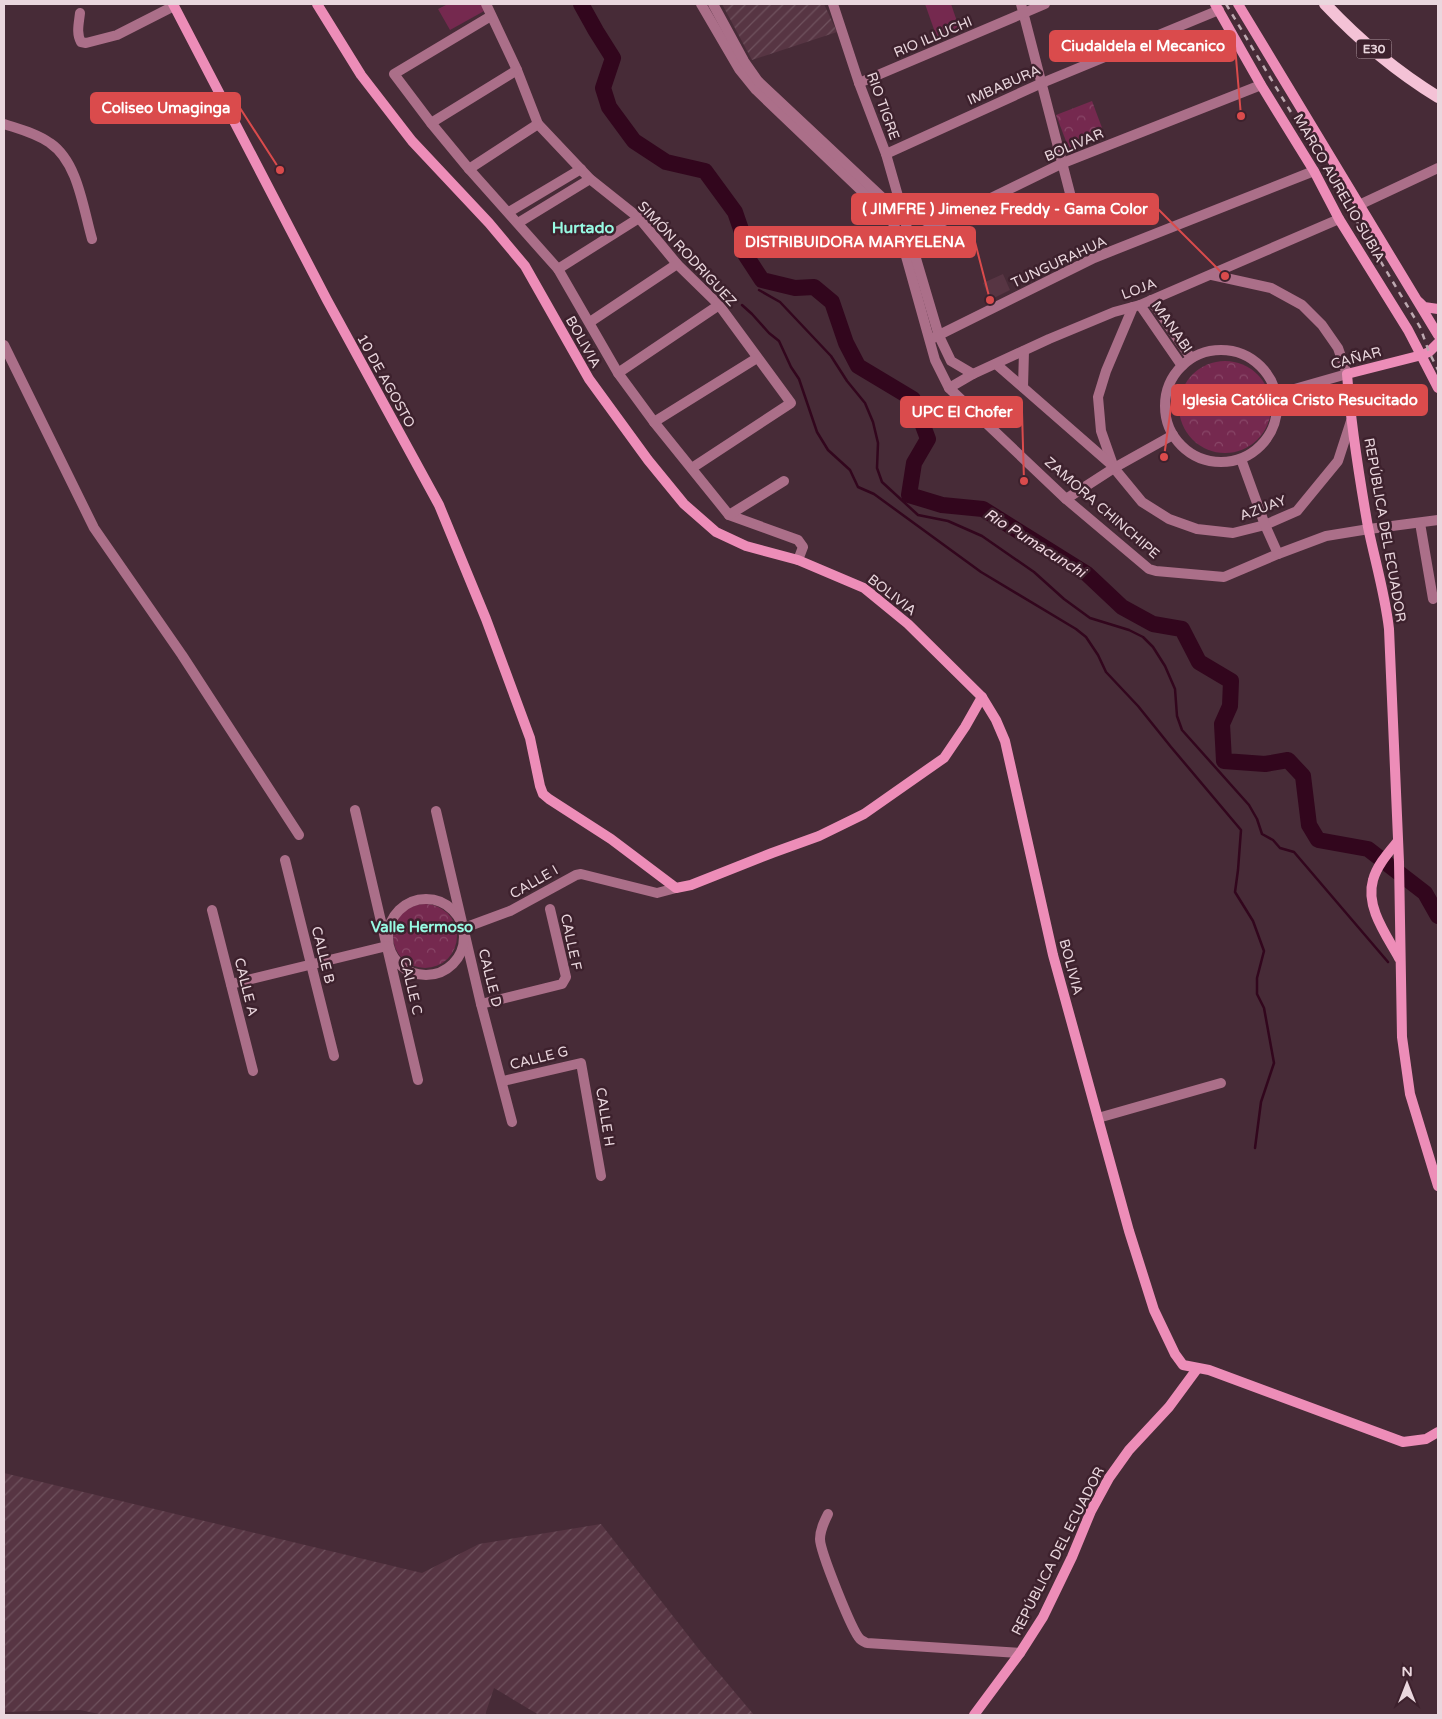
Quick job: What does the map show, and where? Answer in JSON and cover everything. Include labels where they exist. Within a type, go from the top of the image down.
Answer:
[{"type":"main road","name":"E30","points":[[1326,4],[1336,16],[1383,57],[1406,76],[1438,97]]},
{"type":"street","name":"BOLIVIA","points":[[317,4],[361,75],[412,141],[489,223],[525,266],[589,379],[648,460],[684,504],[716,532],[746,546],[798,560],[864,588],[908,624],[982,697],[996,720],[1005,741],[1053,956],[1129,1231],[1154,1310],[1179,1360],[1183,1365],[1197,1369]]},
{"type":"street","name":"SIMÓN RODRIGUEZ","points":[[486,4],[517,70],[538,124],[590,179],[638,218],[677,264],[719,305],[791,403],[692,468]]},
{"type":"street","points":[[701,4],[739,70],[756,90],[891,219],[906,240],[934,337],[951,361],[973,374]]},
{"type":"street","points":[[713,4],[744,61],[758,81],[904,218]]},
{"type":"street","name":"RIO TIGRE","points":[[833,4],[859,83],[886,154],[904,218],[906,240]]},
{"type":"street","name":"RIO ILLUCHI","points":[[859,83],[1022,9],[1045,4]]},
{"type":"street","name":"MARCO AURELIO SUBIA","points":[[1238,4],[1438,335]]},
{"type":"street","points":[[80,13],[79,38],[81,42],[86,43],[117,35],[174,5]]},
{"type":"street","name":"10 DE AGOSTO","points":[[174,5],[327,300],[439,505],[486,619],[530,738],[543,794],[611,839],[676,888]]},
{"type":"street","name":"MARCO AURELIO SUBIA","points":[[1217,7],[1422,356],[1438,388]]},
{"type":"street","name":"IMBABURA","points":[[886,154],[1042,83],[1217,7]]},
{"type":"street","points":[[1022,9],[1072,201]]},
{"type":"street","points":[[491,16],[394,74],[431,123],[558,269],[618,373],[654,422],[729,515],[798,540],[803,547],[798,560]]},
{"type":"street","points":[[431,123],[517,70]]},
{"type":"street","name":"BOLIVAR","points":[[906,240],[1063,163],[1262,85]]},
{"type":"street","points":[[4,124],[33,134],[50,143],[64,155],[75,175],[92,239]]},
{"type":"street","points":[[470,168],[538,124]]},
{"type":"street","points":[[1359,204],[1438,168]]},
{"type":"street","points":[[509,212],[581,169]]},
{"type":"street","name":"TUNGURAHUA","points":[[934,337],[1094,258],[1314,171]]},
{"type":"street","points":[[518,223],[590,179]]},
{"type":"street","points":[[549,188],[557,199]]},
{"type":"street","points":[[558,269],[638,218]]},
{"type":"street","name":"LOJA","points":[[949,388],[973,374],[1114,312],[1137,306],[1340,219]]},
{"type":"street","points":[[590,322],[677,264]]},
{"type":"street","points":[[1212,275],[1271,288],[1302,305],[1322,325],[1338,348],[1347,374]]},
{"type":"street","name":"MANABI","points":[[1151,300],[1191,358]]},
{"type":"street","points":[[1418,302],[1424,307],[1438,309]]},
{"type":"street","points":[[618,373],[719,305]]},
{"type":"street","name":"MANABI","points":[[1137,306],[1182,366]]},
{"type":"street","name":"AZUAY","points":[[1137,306],[1106,371],[1098,397],[1101,431],[1114,468],[1142,502],[1169,520],[1197,529],[1233,533],[1265,525],[1297,511],[1338,461],[1351,421]]},
{"type":"street","name":"ZAMORA CHINCHIPE","points":[[934,337],[935,360],[949,388],[1066,499],[1152,570],[1224,577],[1326,536],[1369,528],[1438,520]]},
{"type":"street","name":"CAÑAR","points":[[1276,394],[1422,356],[1438,343]]},
{"type":"street","points":[[4,345],[94,528],[182,655],[299,834]]},
{"type":"street","points":[[1216,350],[1243,354],[1265,370],[1276,394],[1277,414],[1271,433],[1258,449],[1241,459],[1222,462],[1202,459],[1186,450],[1173,435],[1165,416],[1166,395],[1173,376],[1191,358],[1216,350]]},
{"type":"street","points":[[1023,387],[1024,351]]},
{"type":"street","points":[[654,422],[757,358]]},
{"type":"street","points":[[996,364],[1114,468]]},
{"type":"street","name":"REPÚBLICA DEL ECUADOR","points":[[1347,374],[1351,421],[1369,528],[1386,605],[1389,629],[1399,862],[1402,1037],[1410,1094],[1438,1186]]},
{"type":"street","points":[[1066,499],[1114,468],[1173,435]]},
{"type":"street","points":[[1241,459],[1265,525],[1278,554]]},
{"type":"street","points":[[729,515],[784,481]]},
{"type":"street","points":[[1420,523],[1433,599]]},
{"type":"street","points":[[676,888],[691,885],[819,836],[864,814],[944,758],[982,697]]},
{"type":"street","name":"CALLE C","points":[[354,810],[418,1080]]},
{"type":"street","name":"CALLE D","points":[[436,811],[512,1122]]},
{"type":"street","name":"REPÚBLICA DEL ECUADOR","points":[[1398,841],[1383,859],[1373,878],[1371,892],[1373,905],[1381,925],[1401,961]]},
{"type":"street","name":"CALLE B","points":[[285,860],[334,1056]]},
{"type":"street","name":"CALLE I","points":[[464,928],[510,912],[581,874],[657,893],[676,888]]},
{"type":"street","points":[[416,900],[432,900],[443,903],[452,909],[464,928],[462,950],[457,960],[450,968],[429,976],[408,972],[398,965],[387,946],[389,925],[394,915],[402,907],[416,900]]},
{"type":"street","name":"CALLE F","points":[[482,1004],[562,984],[565,981],[566,977],[550,909]]},
{"type":"street","name":"CALLE A","points":[[212,910],[253,1071]]},
{"type":"street","points":[[231,984],[387,946]]},
{"type":"street","name":"CALLE G","points":[[503,1081],[581,1063]]},
{"type":"street","name":"CALLE H","points":[[581,1063],[601,1176]]},
{"type":"street","points":[[1098,1118],[1221,1083]]},
{"type":"street","points":[[1197,1369],[1209,1370],[1403,1442],[1426,1439],[1438,1432]]},
{"type":"street","name":"REPÚBLICA DEL ECUADOR","points":[[974,1715],[1020,1653],[1043,1617],[1072,1557],[1091,1511],[1109,1478],[1129,1450],[1169,1407],[1197,1369]]},
{"type":"street","points":[[828,1514],[822,1525],[820,1542],[843,1603],[860,1639],[867,1643],[1020,1653]]},
{"type":"shaded area","points":[[722,4],[824,4],[837,32],[752,60]]},
{"type":"shaded area","points":[[1003,274],[1010,290],[990,300],[983,283]]},
{"type":"shaded area","points":[[4,1473],[422,1573],[479,1544],[601,1524],[701,1652],[754,1715],[539,1715],[494,1688],[485,1715],[104,1715],[80,1710],[4,1712]]},
{"type":"green space","points":[[448,4],[483,4],[486,10],[450,30],[438,9]]},
{"type":"green space","points":[[925,4],[951,4],[960,30],[937,38]]},
{"type":"green space","points":[[1092,101],[1105,136],[1069,149],[1056,115]]},
{"type":"green space","points":[[1225,361],[1243,364],[1258,374],[1268,389],[1271,407],[1268,425],[1258,440],[1243,450],[1225,453],[1207,450],[1192,440],[1182,425],[1179,407],[1182,389],[1192,374],[1207,364]]},
{"type":"green space","points":[[419,904],[431,904],[448,913],[455,924],[457,936],[455,948],[448,959],[431,968],[419,968],[407,963],[398,954],[393,942],[393,930],[398,918],[407,909]]},
{"type":"waterway","name":"Rio Pumacunchi","points":[[581,4],[613,58],[603,88],[609,107],[634,141],[666,162],[705,171],[735,212],[745,241],[745,254],[762,280],[795,288],[814,287],[832,302],[846,343],[858,366],[913,399],[928,439],[914,463],[909,495],[942,505],[983,509],[1087,574],[1122,607],[1153,624],[1182,629],[1199,662],[1231,681],[1230,706],[1222,724],[1224,761],[1265,764],[1288,760],[1303,776],[1309,825],[1318,840],[1368,849],[1425,893],[1438,916]]},
{"type":"waterway","points":[[759,290],[780,302],[831,356],[847,381],[865,403],[873,422],[878,443],[877,468],[882,482],[918,515],[948,521],[982,536],[1034,572],[1064,599],[1090,618],[1129,630],[1143,637],[1153,647],[1165,666],[1175,689],[1177,716],[1182,730],[1249,805],[1257,819],[1262,834],[1273,840],[1280,848],[1294,852],[1388,962]]},
{"type":"waterway","points":[[742,305],[779,341],[799,379],[817,432],[828,450],[850,470],[858,487],[874,494],[981,572],[1076,629],[1086,637],[1106,672],[1138,706],[1241,830],[1235,892],[1253,921],[1264,951],[1257,978],[1257,994],[1264,1008],[1274,1063],[1261,1102],[1255,1148]]},
{"type":"railway","points":[[1226,4],[1420,327],[1438,370]]},
{"type":"place","name":"Ciudaldela el Mecanico","points":[[1241,116]]},
{"type":"place","name":"Coliseo Umaginga","points":[[280,170]]},
{"type":"place","name":"( JIMFRE ) Jimenez Freddy - Gama Color","points":[[1225,276]]},
{"type":"place","name":"DISTRIBUIDORA MARYELENA","points":[[990,300]]},
{"type":"place","name":"Iglesia Católica Cristo Resucitado","points":[[1164,457]]},
{"type":"place","name":"UPC El Chofer","points":[[1024,481]]},
{"type":"district","name":"Hurtado","points":[[583,228]]},
{"type":"district","name":"Valle Hermoso","points":[[422,927]]}]
